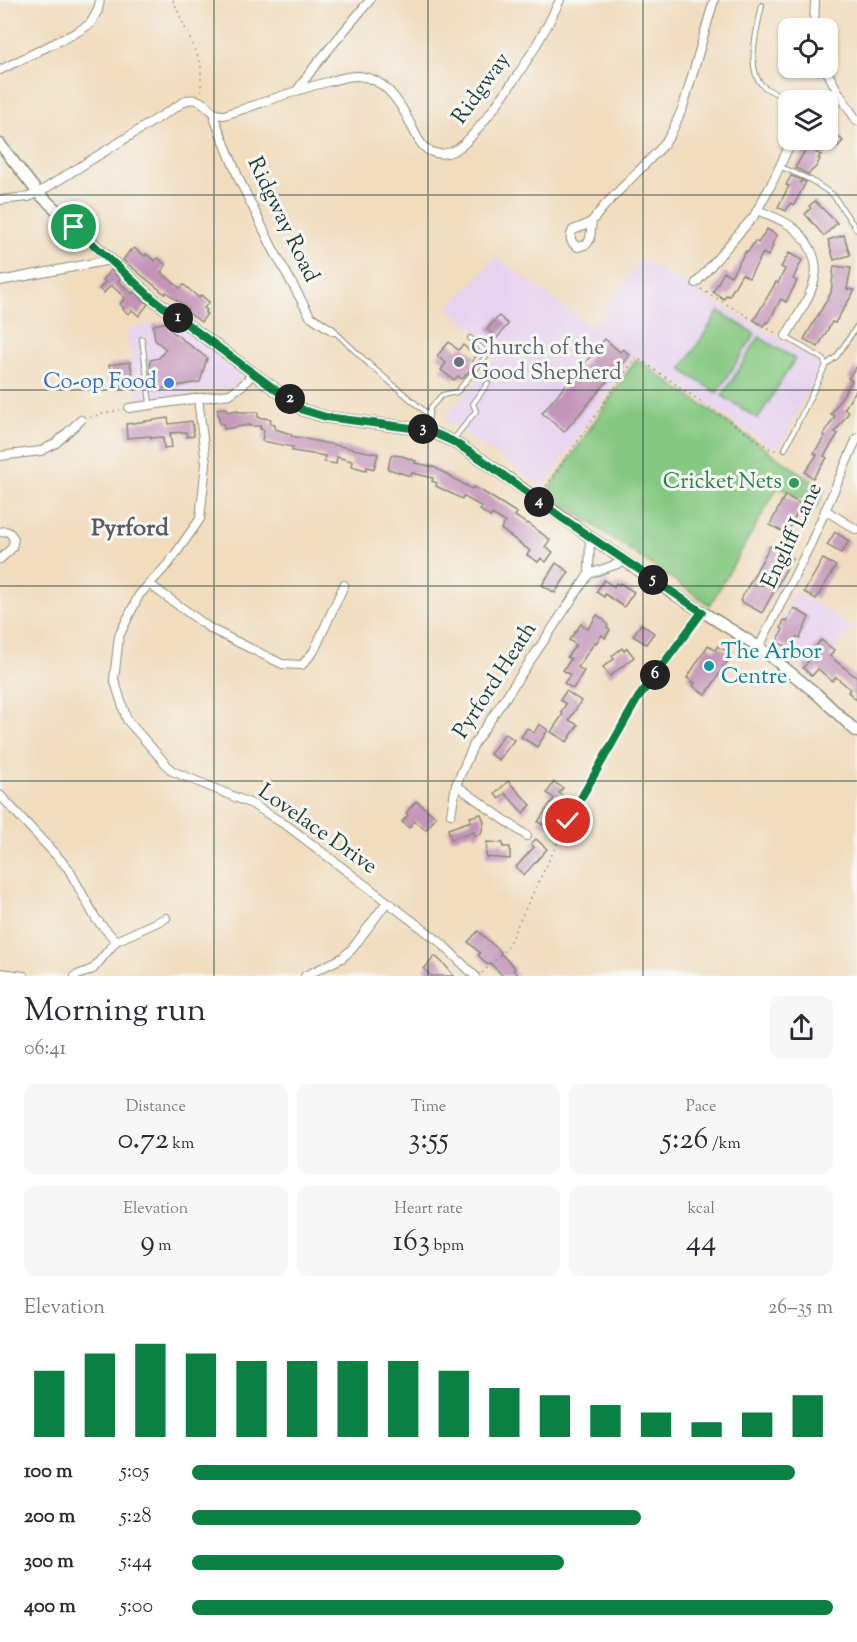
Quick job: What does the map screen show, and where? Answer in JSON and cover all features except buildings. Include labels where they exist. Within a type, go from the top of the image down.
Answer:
[{"type":"main road","points":[[0,144],[38,193],[153,299],[303,410],[326,417],[427,430],[452,441],[590,537],[759,647],[810,688],[857,732]]},
{"type":"street","points":[[0,70],[90,24],[98,10],[100,0]]},
{"type":"street","points":[[298,89],[370,0]]},
{"type":"street","name":"Ridgway","points":[[215,114],[228,114],[298,89],[352,76],[368,78],[383,86],[396,99],[422,145],[434,153],[449,153],[469,139],[494,109],[536,44],[560,0]]},
{"type":"street","points":[[592,221],[670,136],[685,99],[714,0]]},
{"type":"street","points":[[814,18],[815,0]]},
{"type":"street","points":[[838,93],[857,122]]},
{"type":"street","points":[[0,200],[28,197],[38,193],[183,102],[192,99],[201,101],[215,114]]},
{"type":"street","name":"Ridgway Road","points":[[215,114],[215,120],[239,179],[273,249],[310,316],[333,331]]},
{"type":"street","points":[[696,283],[699,272],[757,210],[787,150]]},
{"type":"street","points":[[757,210],[792,225],[802,235],[814,255],[815,278],[809,294],[788,323],[786,336]]},
{"type":"street","points":[[0,281],[110,260]]},
{"type":"street","points":[[129,408],[230,394],[244,384],[253,373]]},
{"type":"street","name":"Lovelace Drive","points":[[198,398],[206,464],[200,519],[169,563],[139,595],[119,636],[114,679],[127,720],[172,771],[252,804],[289,827],[440,942],[477,976]]},
{"type":"street","points":[[0,456],[41,452],[56,444],[81,420]]},
{"type":"street","name":"Engliff Lane","points":[[759,647],[811,543],[857,438]]},
{"type":"street","points":[[825,510],[857,530]]},
{"type":"street","points":[[0,532],[5,530],[10,532],[14,539],[12,548],[0,559]]},
{"type":"street","points":[[590,537],[589,574],[626,561]]},
{"type":"street","name":"Pyrford Heath","points":[[451,814],[456,785],[474,744],[589,574]]},
{"type":"street","points":[[149,584],[211,629],[282,664],[303,665],[314,651],[344,585]]},
{"type":"street","points":[[638,698],[702,612]]},
{"type":"street","points":[[456,785],[527,836]]},
{"type":"street","points":[[0,795],[68,868],[96,919],[116,940]]},
{"type":"street","points":[[305,976],[342,958],[352,949],[387,902]]},
{"type":"street","points":[[75,976],[93,969],[116,940],[166,918]]},
{"type":"street","points":[[0,973],[24,976]]},
{"type":"lane","points":[[762,5],[753,52],[756,75],[761,85],[778,95]]},
{"type":"lane","points":[[779,166],[811,180],[833,195],[857,230]]},
{"type":"lane","points":[[785,449],[826,365],[837,356],[857,326]]},
{"type":"lane","points":[[333,331],[429,415]]},
{"type":"lane","points":[[786,336],[824,359],[826,365]]},
{"type":"lane","points":[[427,430],[430,408],[442,395],[457,392],[488,354],[470,338]]},
{"type":"lane","points":[[142,339],[150,405]]},
{"type":"lane","points":[[452,441],[476,411],[473,404],[488,384]]},
{"type":"path","points":[[173,0],[201,64],[201,101]]},
{"type":"path","points":[[696,283],[702,291],[776,334],[786,336]]},
{"type":"path","points":[[542,494],[636,357],[772,450],[785,449]]},
{"type":"path","points":[[81,420],[129,408]]},
{"type":"path","points":[[477,976],[506,949],[568,821],[638,698]]},
{"type":"shaded area","points":[[497,257],[592,328],[641,259],[815,359],[820,367],[782,444],[772,448],[635,355],[543,487],[444,419],[500,352],[448,307]]},
{"type":"shaded area","points":[[172,317],[243,376],[233,387],[138,401],[126,330],[169,321]]},
{"type":"shaded area","points":[[795,592],[852,628],[813,678],[772,641]]},
{"type":"green space","points":[[719,311],[755,334],[717,393],[681,370]]},
{"type":"green space","points":[[759,337],[795,359],[758,419],[722,396]]},
{"type":"green space","points":[[636,359],[825,490],[817,507],[778,487],[710,605],[547,493]]},
{"type":"place","name":"Church of the Good Shepherd","points":[[459,362]]},
{"type":"place","name":"Co-op Food","points":[[169,383]]},
{"type":"place","name":"Cricket Nets","points":[[794,483]]},
{"type":"place","name":"The Arbor Centre","points":[[709,666]]},
{"type":"district","name":"Pyrford","points":[[130,529]]},
{"type":"route","points":[[74,227],[153,299],[303,410],[326,417],[427,430],[452,441],[702,612],[638,698],[568,821]]}]
